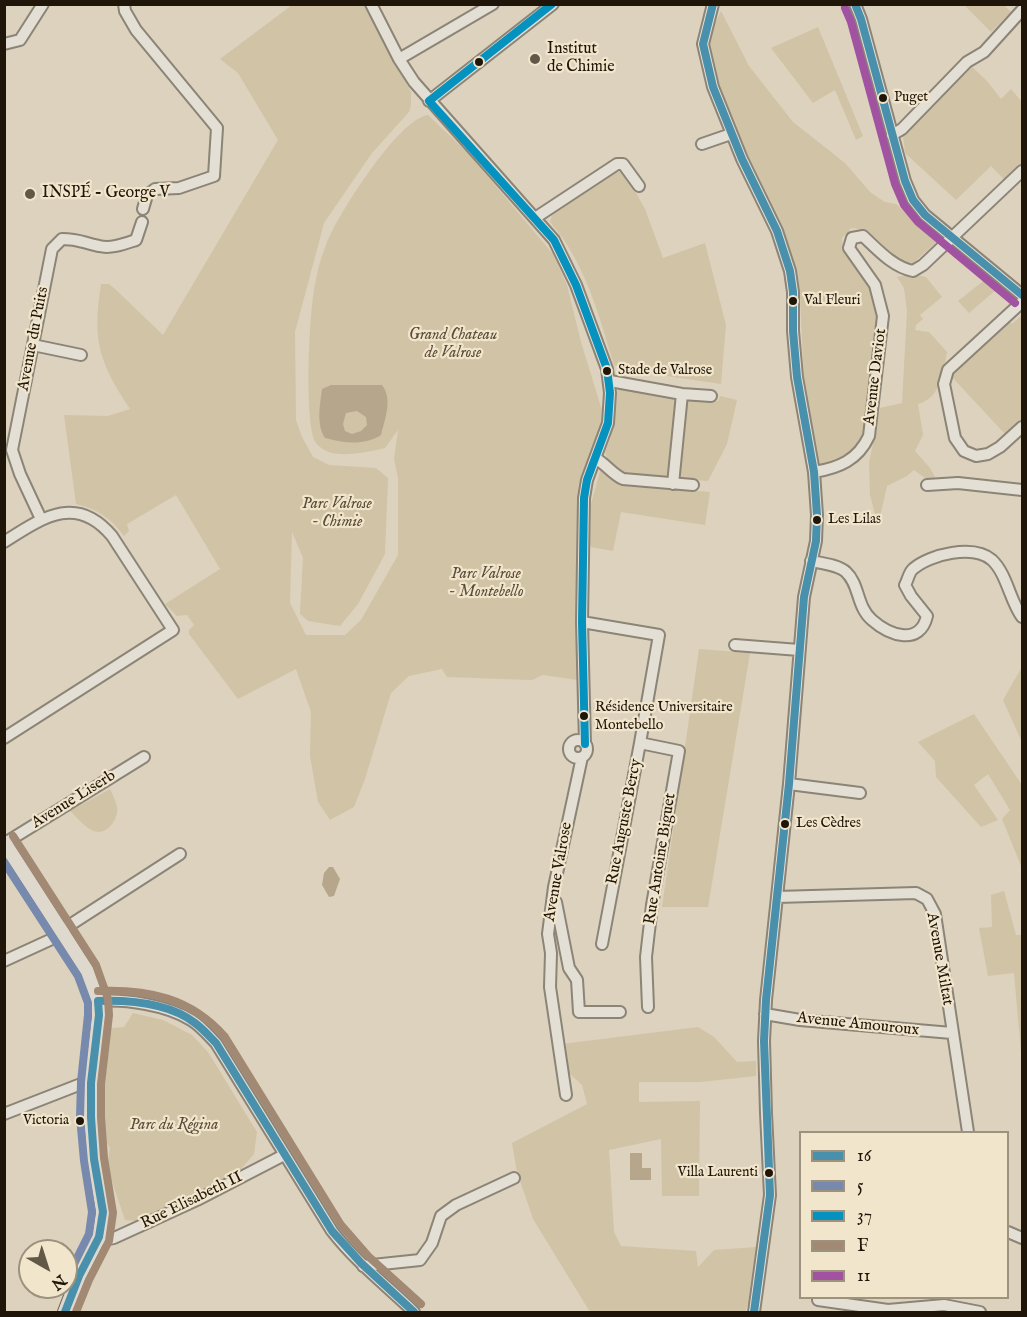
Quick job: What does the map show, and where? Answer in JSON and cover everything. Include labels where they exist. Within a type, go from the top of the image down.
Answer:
[{"type":"main road","points":[[5,843],[87,971],[98,1001],[98,1028],[91,1083],[93,1148],[104,1212],[99,1238],[75,1284],[65,1312]]},
{"type":"street","points":[[4,44],[20,40],[43,4]]},
{"type":"street","name":"Avenue Valrose","points":[[371,4],[399,59],[414,82],[554,240],[576,285],[610,381],[608,423],[584,498],[582,622],[586,752],[582,757],[554,887],[548,934],[551,953],[550,987],[566,1095]]},
{"type":"street","points":[[399,59],[493,4]]},
{"type":"street","points":[[429,101],[553,4]]},
{"type":"street","points":[[713,4],[703,44],[713,87],[731,134],[777,231],[790,271],[797,377],[814,472],[817,531],[804,597],[789,784],[765,1014],[770,1195],[754,1312]]},
{"type":"street","points":[[855,4],[905,181],[913,200],[925,215],[951,238],[1023,295]]},
{"type":"street","points":[[126,7],[136,30],[217,128],[214,176],[178,188],[155,189],[147,195],[143,209]]},
{"type":"street","points":[[892,135],[902,129],[967,62],[984,52],[1023,10]]},
{"type":"street","points":[[702,144],[731,134]]},
{"type":"street","points":[[535,218],[617,164],[623,164],[639,186]]},
{"type":"street","points":[[951,238],[1023,171]]},
{"type":"street","name":"Avenue du Puits","points":[[41,519],[20,474],[12,450],[52,249],[62,239],[77,239],[100,247],[117,246],[136,240],[142,222]]},
{"type":"street","name":"Avenue Daviot","points":[[814,472],[845,463],[855,457],[863,449],[869,436],[883,316],[874,285],[849,248],[852,238],[863,236],[885,256],[904,269],[913,271],[923,265],[951,238]]},
{"type":"street","points":[[1023,302],[948,370],[944,384],[956,438],[964,451],[976,456],[988,454],[1023,427]]},
{"type":"street","points":[[33,345],[81,355]]},
{"type":"street","points":[[610,381],[711,396]]},
{"type":"street","points":[[673,484],[682,393]]},
{"type":"street","points":[[595,458],[602,461],[615,476],[623,479],[693,485]]},
{"type":"street","points":[[927,485],[958,483],[1023,490]]},
{"type":"street","points":[[4,542],[41,519],[57,514],[72,512],[90,517],[100,523],[112,536],[173,630],[4,738]]},
{"type":"street","points":[[811,561],[844,570],[855,582],[858,599],[871,620],[891,633],[904,637],[915,634],[925,624],[927,616],[905,585],[912,570],[948,553],[978,552],[993,561],[1017,610],[1023,617]]},
{"type":"street","name":"Rue Auguste Bercy","points":[[582,622],[659,635],[602,944]]},
{"type":"street","points":[[735,645],[799,650]]},
{"type":"street","points":[[582,757],[574,757],[569,747],[571,742],[577,740],[585,744]]},
{"type":"street","name":"Rue Antoine Biguet","points":[[640,743],[679,751],[652,905],[646,957],[648,1007]]},
{"type":"street","name":"Avenue Liserb","points":[[5,843],[144,757]]},
{"type":"street","points":[[789,784],[860,793]]},
{"type":"street","points":[[4,961],[52,939],[180,854]]},
{"type":"street","points":[[554,887],[569,968],[577,980],[579,1012],[620,1012]]},
{"type":"street","name":"Avenue Miltat","points":[[777,897],[916,893],[927,899],[935,914],[968,1131]]},
{"type":"street","points":[[98,1001],[123,1000],[156,1007],[191,1020],[203,1029],[216,1043],[332,1231],[363,1266],[414,1312]]},
{"type":"street","name":"Avenue Amouroux","points":[[765,1014],[811,1021],[952,1033]]},
{"type":"street","points":[[4,1114],[81,1084],[91,1083]]},
{"type":"street","name":"Rue Elisabeth II","points":[[99,1238],[104,1240],[114,1238],[197,1200],[284,1155]]},
{"type":"street","points":[[363,1266],[420,1260],[432,1243],[441,1216],[456,1205],[514,1178]]},
{"type":"street","points":[[1009,1232],[1023,1238]]},
{"type":"street","points":[[818,1300],[888,1310],[944,1305],[980,1312]]},
{"type":"green space","points":[[292,5],[363,5],[411,92],[409,112],[372,153],[324,223],[295,332],[296,420],[313,457],[329,465],[376,468],[388,478],[385,554],[358,604],[340,626],[308,621],[300,614],[303,558],[292,532],[290,603],[306,635],[345,635],[361,620],[398,555],[398,478],[394,459],[398,430],[385,448],[353,454],[336,454],[317,444],[310,420],[309,343],[316,280],[332,231],[370,171],[401,133],[416,120],[428,115],[467,152],[553,254],[567,285],[581,342],[604,417],[582,494],[578,680],[543,675],[532,680],[447,677],[442,669],[409,676],[391,693],[365,779],[354,807],[330,820],[318,802],[310,756],[311,712],[296,669],[238,699],[189,634],[189,630],[194,625],[187,615],[177,616],[165,604],[220,569],[176,495],[127,524],[129,531],[124,536],[103,515],[76,504],[64,415],[108,416],[130,409],[111,378],[100,350],[97,321],[101,284],[109,284],[114,288],[163,335],[278,140],[238,73],[220,59]]},
{"type":"green space","points":[[964,5],[1004,5],[1011,12],[991,32]]},
{"type":"green space","points":[[721,11],[749,66],[793,122],[845,163],[871,193],[885,202],[896,204],[940,239],[913,263],[896,257],[876,239],[861,230],[851,228],[842,238],[847,255],[876,299],[880,320],[875,366],[861,447],[855,454],[825,467],[819,464],[804,382],[800,298],[794,263],[762,184],[737,133],[710,61],[708,43]]},
{"type":"green space","points":[[818,27],[863,136],[856,140],[835,90],[813,103],[771,48]]},
{"type":"green space","points":[[970,65],[1001,99],[1011,89],[1022,102],[1022,163],[1005,180],[991,166],[956,200],[905,153],[903,136]]},
{"type":"green space","points":[[624,171],[645,209],[663,258],[705,243],[726,325],[721,384],[627,370],[614,365],[582,272],[573,254],[550,222],[552,215],[612,173]]},
{"type":"green space","points":[[912,274],[926,277],[942,297],[920,315],[923,319],[916,325],[915,330],[929,332],[947,352],[940,383],[932,396],[918,404],[923,435],[915,451],[930,468],[936,479],[928,480],[914,470],[887,486],[878,525],[870,495],[869,463],[880,408],[902,403],[907,311],[904,288],[897,277]]},
{"type":"green space","points":[[987,278],[996,290],[969,313],[958,301]]},
{"type":"green space","points":[[1022,315],[1022,419],[1005,434],[951,376],[953,371],[1010,322],[1012,324]]},
{"type":"green space","points":[[621,387],[677,398],[667,478],[619,475],[609,463],[605,452],[612,430],[616,392]]},
{"type":"green space","points":[[720,396],[737,400],[727,444],[708,481],[676,479],[686,400],[689,397],[718,401]]},
{"type":"green space","points":[[601,468],[604,468],[611,479],[620,484],[710,492],[705,525],[621,512],[613,551],[591,547],[588,543],[591,504]]},
{"type":"green space","points":[[699,649],[750,653],[708,907],[662,907]]},
{"type":"green space","points":[[1022,667],[1022,742],[1003,700]]},
{"type":"green space","points":[[974,714],[1022,785],[1022,866],[1002,819],[1010,810],[988,774],[974,785],[998,820],[981,827],[936,777],[935,761],[918,742]]},
{"type":"green space","points":[[110,789],[117,811],[112,824],[106,830],[98,832],[90,829],[70,811]]},
{"type":"green space","points":[[1004,891],[1016,935],[1022,935],[1022,1064],[1014,973],[988,976],[979,928],[992,927],[991,895]]},
{"type":"green space","name":"Parc du Régina","points":[[133,1013],[163,1020],[192,1035],[208,1052],[257,1132],[254,1154],[241,1169],[177,1204],[135,1221],[125,1220],[107,1167],[110,1148],[96,1126],[96,1081],[111,1028],[124,1027]]},
{"type":"green space","points":[[698,1027],[714,1037],[737,1062],[756,1061],[756,1076],[700,1082],[639,1082],[639,1102],[700,1101],[699,1196],[662,1196],[661,1139],[609,1150],[614,1232],[621,1246],[696,1251],[698,1267],[714,1250],[756,1247],[745,1312],[590,1312],[533,1219],[517,1172],[512,1143],[587,1104],[582,1085],[568,1072],[562,1044]]},
{"type":"shaded area","points":[[331,385],[382,385],[388,403],[381,435],[361,442],[325,438],[320,427],[322,389]],"holes":[[[357,411],[366,417],[367,425],[361,431],[352,434],[345,431],[343,424],[346,413]]]},
{"type":"shaded area","points":[[329,867],[333,867],[340,879],[334,896],[329,897],[322,885],[324,873]]},
{"type":"shaded area","points":[[630,1153],[642,1153],[642,1168],[651,1168],[651,1180],[630,1180]]},
{"type":"transit line","name":"37","points":[[429,101],[552,4]]},
{"type":"transit line","name":"16","points":[[713,4],[703,44],[713,87],[742,159],[777,231],[790,271],[797,377],[814,472],[817,515],[816,541],[804,597],[789,784],[766,1000],[764,1041],[770,1195],[754,1312]]},
{"type":"transit line","name":"16","points":[[855,4],[905,181],[913,200],[925,215],[1022,295]]},
{"type":"transit line","name":"11","points":[[845,8],[851,22],[895,184],[904,205],[918,222],[1015,303]]},
{"type":"transit line","name":"37","points":[[429,101],[554,240],[576,285],[607,369],[610,393],[608,423],[587,480],[584,498],[582,622],[585,744]]},
{"type":"transit line","name":"F","points":[[13,836],[96,965],[108,999],[109,1015],[101,1084],[101,1117],[104,1158],[113,1213],[109,1241],[76,1312]]},
{"type":"transit line","name":"5","points":[[4,862],[78,976],[88,1003],[80,1117],[92,1212],[89,1234],[78,1256]]},
{"type":"transit line","name":"F","points":[[98,991],[151,994],[183,1005],[212,1024],[225,1037],[341,1225],[368,1256],[421,1304]]},
{"type":"transit line","name":"16","points":[[65,1312],[79,1276],[99,1237],[103,1212],[94,1159],[91,1117],[91,1083],[99,1015],[98,1001],[136,1002],[161,1007],[185,1016],[208,1035],[216,1043],[332,1231],[361,1263],[414,1312]]},
{"type":"place","name":"Institut de Chimie","points":[[535,59]]},
{"type":"place","name":"Puget","points":[[883,98]]},
{"type":"place","name":"INSPÉ - George V","points":[[30,194]]},
{"type":"place","name":"Val Fleuri","points":[[793,301]]},
{"type":"place","name":"Stade de Valrose","points":[[607,371]]},
{"type":"place","name":"Les Lilas","points":[[817,520]]},
{"type":"place","name":"Résidence Universitaire Montebello","points":[[584,716]]},
{"type":"place","name":"Les Cèdres","points":[[785,824]]},
{"type":"place","name":"Victoria","points":[[80,1121]]},
{"type":"place","name":"Villa Laurenti","points":[[769,1173]]},
{"type":"park label","name":"Grand Chateau de Valrose","points":[[453,345]]},
{"type":"park label","name":"Parc Valrose - Chimie","points":[[337,514]]},
{"type":"park label","name":"Parc Valrose - Montebello","points":[[486,584]]}]
